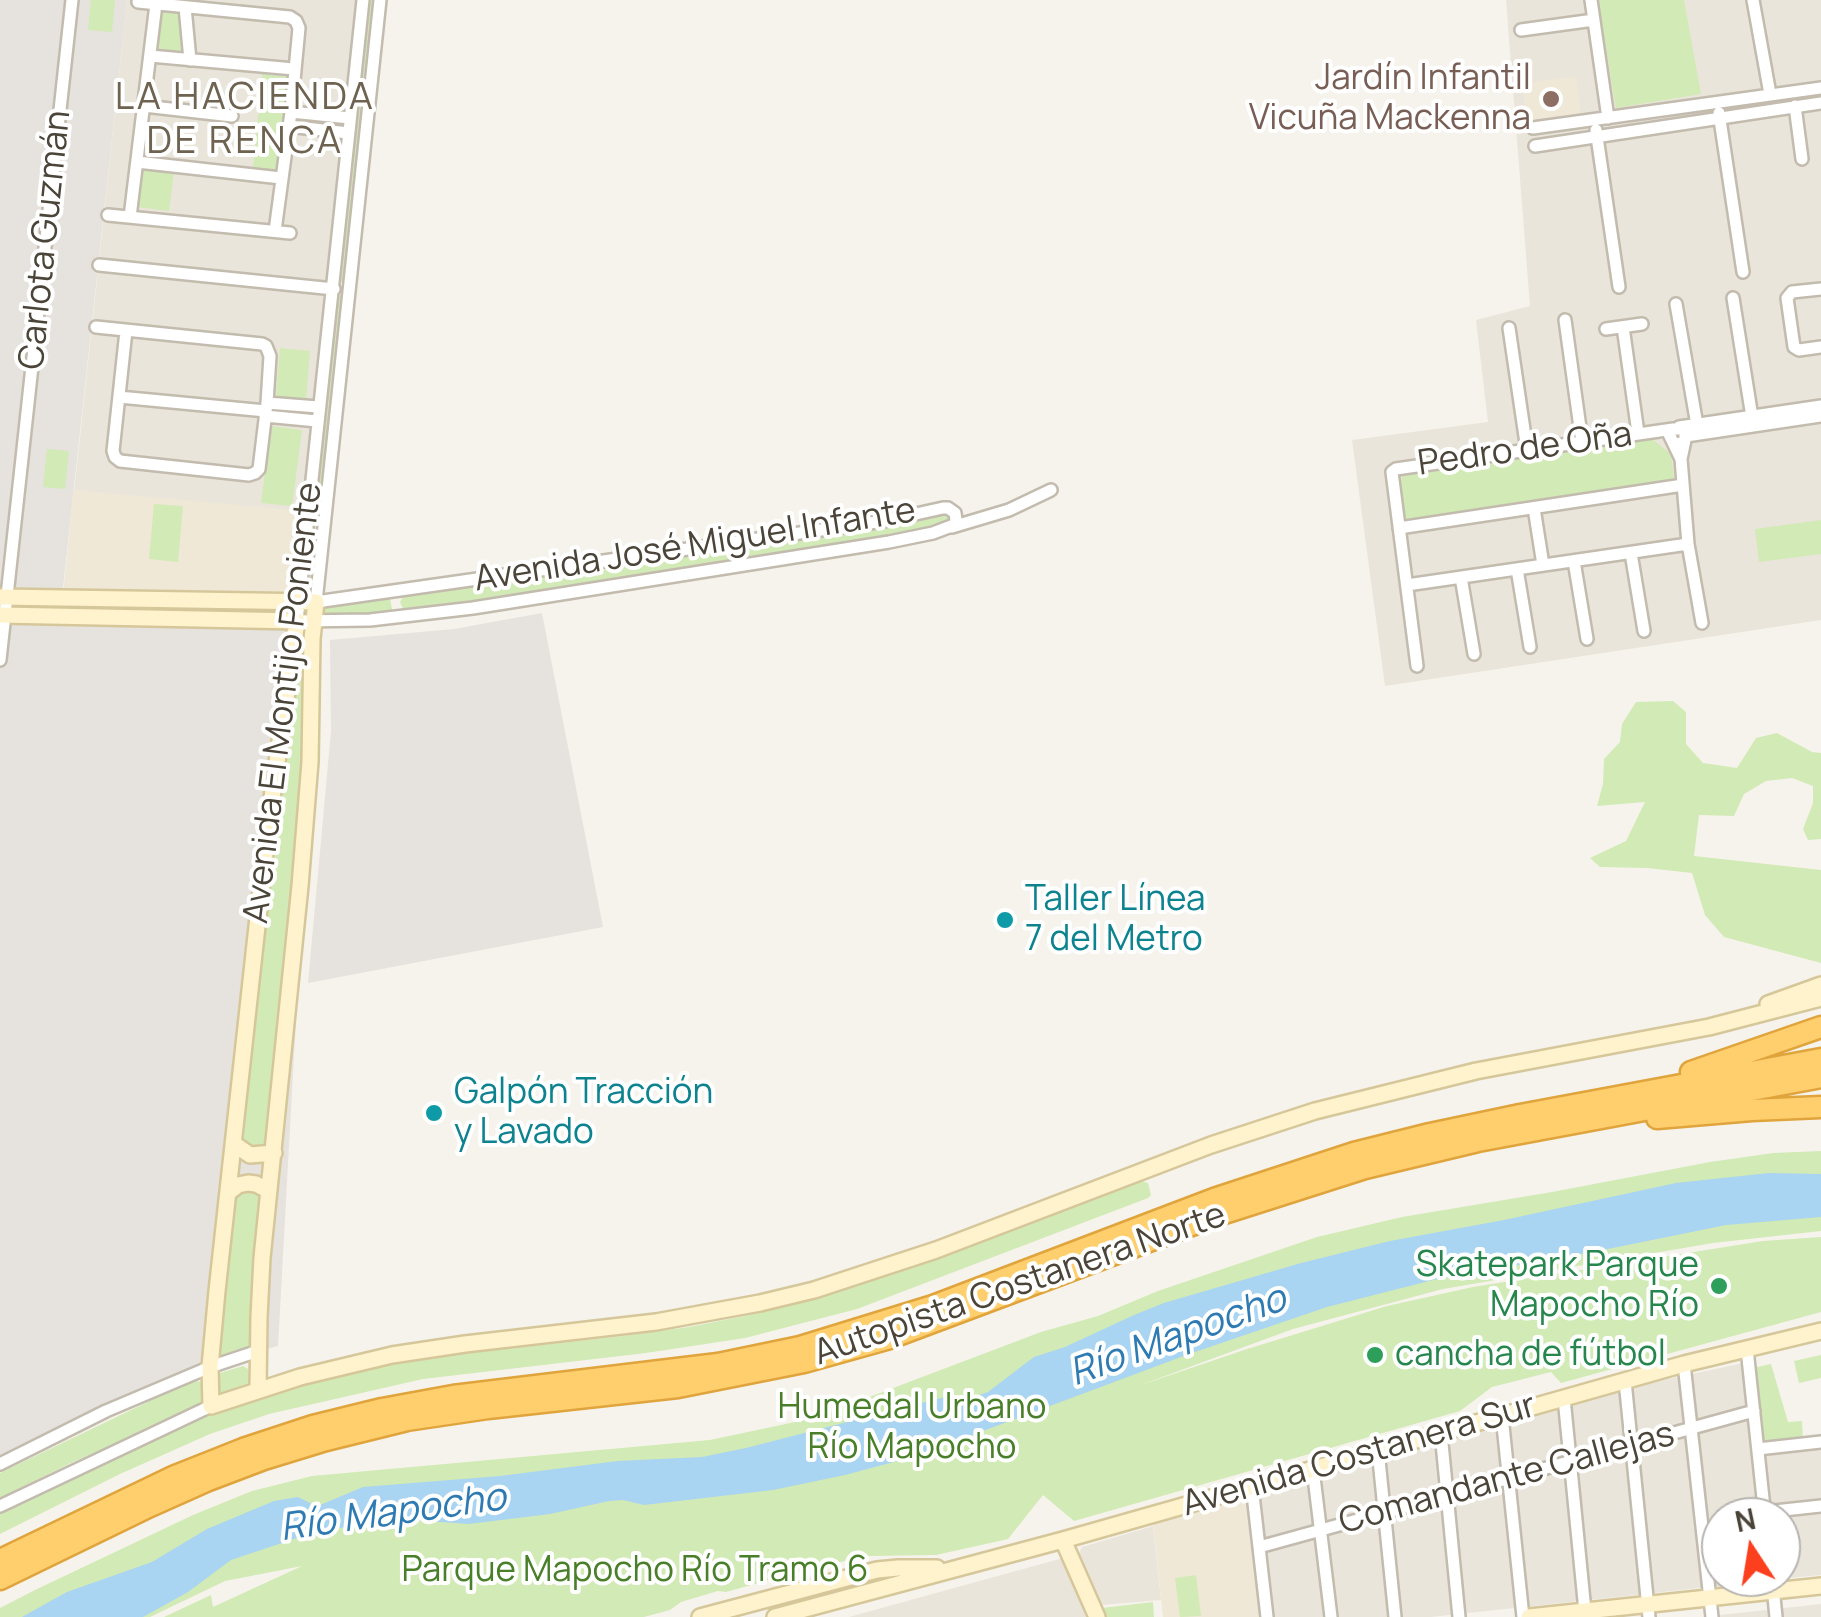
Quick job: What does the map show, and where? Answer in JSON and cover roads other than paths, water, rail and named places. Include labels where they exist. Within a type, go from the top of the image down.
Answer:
[{"type":"highway","points":[[1570,1114],[1821,1028]]},
{"type":"highway","name":"Autopista Costanera Norte","points":[[0,1579],[150,1506],[264,1458],[309,1445],[407,1420],[678,1387],[804,1362],[922,1326],[1278,1194],[1570,1114],[1821,1059]]},
{"type":"highway","name":"Autopista Costanera Norte","points":[[0,1560],[175,1476],[313,1426],[435,1399],[704,1366],[800,1347],[933,1306],[1322,1162],[1430,1134],[1821,1077]]},
{"type":"highway","points":[[1570,1114],[1598,1124],[1821,1108]]},
{"type":"street","name":"Carlota Guzmán","points":[[0,660],[72,0]]},
{"type":"street","name":"Avenida El Montijo Poniente","points":[[211,1406],[210,1367],[268,826],[305,622],[298,603],[362,0]]},
{"type":"street","points":[[258,1389],[261,1273],[310,762],[305,622],[316,602],[380,0]]},
{"type":"street","points":[[1591,0],[1602,119],[1597,137],[1619,286]]},
{"type":"street","points":[[1753,0],[1770,94]]},
{"type":"street","points":[[138,2],[290,17],[296,21],[290,119],[275,231]]},
{"type":"street","points":[[130,217],[156,4]]},
{"type":"street","points":[[185,7],[190,60]]},
{"type":"street","points":[[1521,30],[1594,20]]},
{"type":"street","points":[[150,56],[294,70]]},
{"type":"street","points":[[1533,128],[1821,88]]},
{"type":"street","points":[[1718,102],[1743,272]]},
{"type":"street","points":[[1534,146],[1821,103]]},
{"type":"street","points":[[144,106],[232,116]]},
{"type":"street","points":[[1794,106],[1802,159]]},
{"type":"street","points":[[290,119],[350,118]]},
{"type":"street","points":[[290,119],[348,133]]},
{"type":"street","points":[[137,162],[282,178]]},
{"type":"street","points":[[108,215],[290,233]]},
{"type":"street","points":[[100,266],[348,290]]},
{"type":"street","points":[[1821,290],[1792,292],[1787,298],[1794,347],[1821,347]]},
{"type":"street","points":[[1734,298],[1752,416]]},
{"type":"street","points":[[1676,304],[1696,425]]},
{"type":"street","points":[[1565,320],[1582,442]]},
{"type":"street","points":[[1606,329],[1642,324]]},
{"type":"street","points":[[1623,326],[1638,434]]},
{"type":"street","points":[[96,327],[126,330],[264,345],[270,356],[259,469],[255,473],[120,461],[115,457],[112,451],[126,330]]},
{"type":"street","points":[[1509,328],[1526,450]]},
{"type":"street","points":[[119,397],[266,410],[317,422]]},
{"type":"street","name":"Pedro de Oña","points":[[1675,435],[1696,425],[1821,406]]},
{"type":"street","points":[[266,410],[318,407]]},
{"type":"street","name":"Pedro de Oña","points":[[1399,528],[1392,472],[1396,469],[1638,434],[1675,435],[1821,416]]},
{"type":"street","points":[[1675,435],[1682,459],[1688,544],[1702,623]]},
{"type":"street","points":[[1417,666],[1399,528],[1683,486]]},
{"type":"street","points":[[952,527],[1009,510],[1052,490]]},
{"type":"street","name":"Avenida José Miguel Infante","points":[[2,615],[305,622],[405,617],[911,538],[952,527],[956,520],[955,513],[943,508],[884,521],[316,602],[4,597]]},
{"type":"street","points":[[1534,508],[1543,566]]},
{"type":"street","points":[[1407,585],[1688,544]]},
{"type":"street","points":[[1631,552],[1644,630]]},
{"type":"street","points":[[1574,561],[1587,639]]},
{"type":"street","points":[[1517,569],[1530,647]]},
{"type":"street","points":[[1461,578],[1474,654]]},
{"type":"street","points":[[402,590],[397,604],[405,617]]},
{"type":"street","points":[[1708,1027],[1821,986]]},
{"type":"street","points":[[0,1506],[211,1406],[343,1365],[392,1354],[656,1322],[796,1294],[936,1250],[1211,1145],[1315,1111],[1476,1071],[1708,1027],[1821,998]]},
{"type":"street","points":[[234,1144],[250,1155],[274,1153]]},
{"type":"street","points":[[229,1192],[248,1183],[269,1192]]},
{"type":"street","name":"Avenida Costanera Sur","points":[[775,1617],[1063,1540],[1684,1364],[1821,1332]]},
{"type":"street","points":[[1748,1349],[1763,1497]]},
{"type":"street","points":[[0,1464],[106,1411],[258,1351]]},
{"type":"street","points":[[1684,1364],[1701,1512]]},
{"type":"street","points":[[1625,1381],[1649,1610]]},
{"type":"street","points":[[1564,1398],[1585,1611]]},
{"type":"street","name":"Comandante Callejas","points":[[1259,1548],[1754,1411]]},
{"type":"street","points":[[1502,1416],[1526,1617],[1649,1610],[1710,1597],[1712,1617]]},
{"type":"street","points":[[1441,1433],[1459,1617]]},
{"type":"street","points":[[1758,1448],[1821,1442]]},
{"type":"street","points":[[1378,1450],[1395,1617]]},
{"type":"street","points":[[1313,1469],[1331,1617]]},
{"type":"street","points":[[1252,1486],[1267,1617]]},
{"type":"street","points":[[1063,1540],[1098,1617]]},
{"type":"street","name":"Avenida Costanera Sur","points":[[700,1617],[752,1610],[877,1570],[956,1569]]},
{"type":"water","name":"Río Mapocho","points":[[1769,1173],[1821,1174],[1821,1217],[1726,1225],[1433,1280],[1327,1307],[916,1456],[845,1475],[773,1490],[644,1505],[609,1501],[550,1514],[469,1524],[412,1520],[321,1530],[231,1560],[188,1592],[143,1617],[22,1617],[67,1592],[152,1562],[207,1529],[274,1501],[298,1497],[320,1505],[363,1487],[618,1461],[702,1457],[746,1448],[950,1396],[966,1399],[988,1392],[1034,1357],[1134,1315],[1301,1263],[1676,1183]]},
{"type":"place","name":"Jardín Infantil Vicuña Mackenna","points":[[1551,99]]},
{"type":"place","name":"Taller Línea 7 del Metro","points":[[1005,920]]},
{"type":"place","name":"Galpón Tracción y Lavado","points":[[434,1113]]},
{"type":"place","name":"Skatepark Parque Mapocho Río","points":[[1719,1286]]},
{"type":"place","name":"cancha de fútbol","points":[[1375,1355]]},
{"type":"district","name":"LA HACIENDA DE RENCA","points":[[245,120]]},
{"type":"park label","name":"Humedal Urbano Río Mapocho","points":[[912,1428]]},
{"type":"park label","name":"Parque Mapocho Río Tramo 6","points":[[635,1571]]}]
